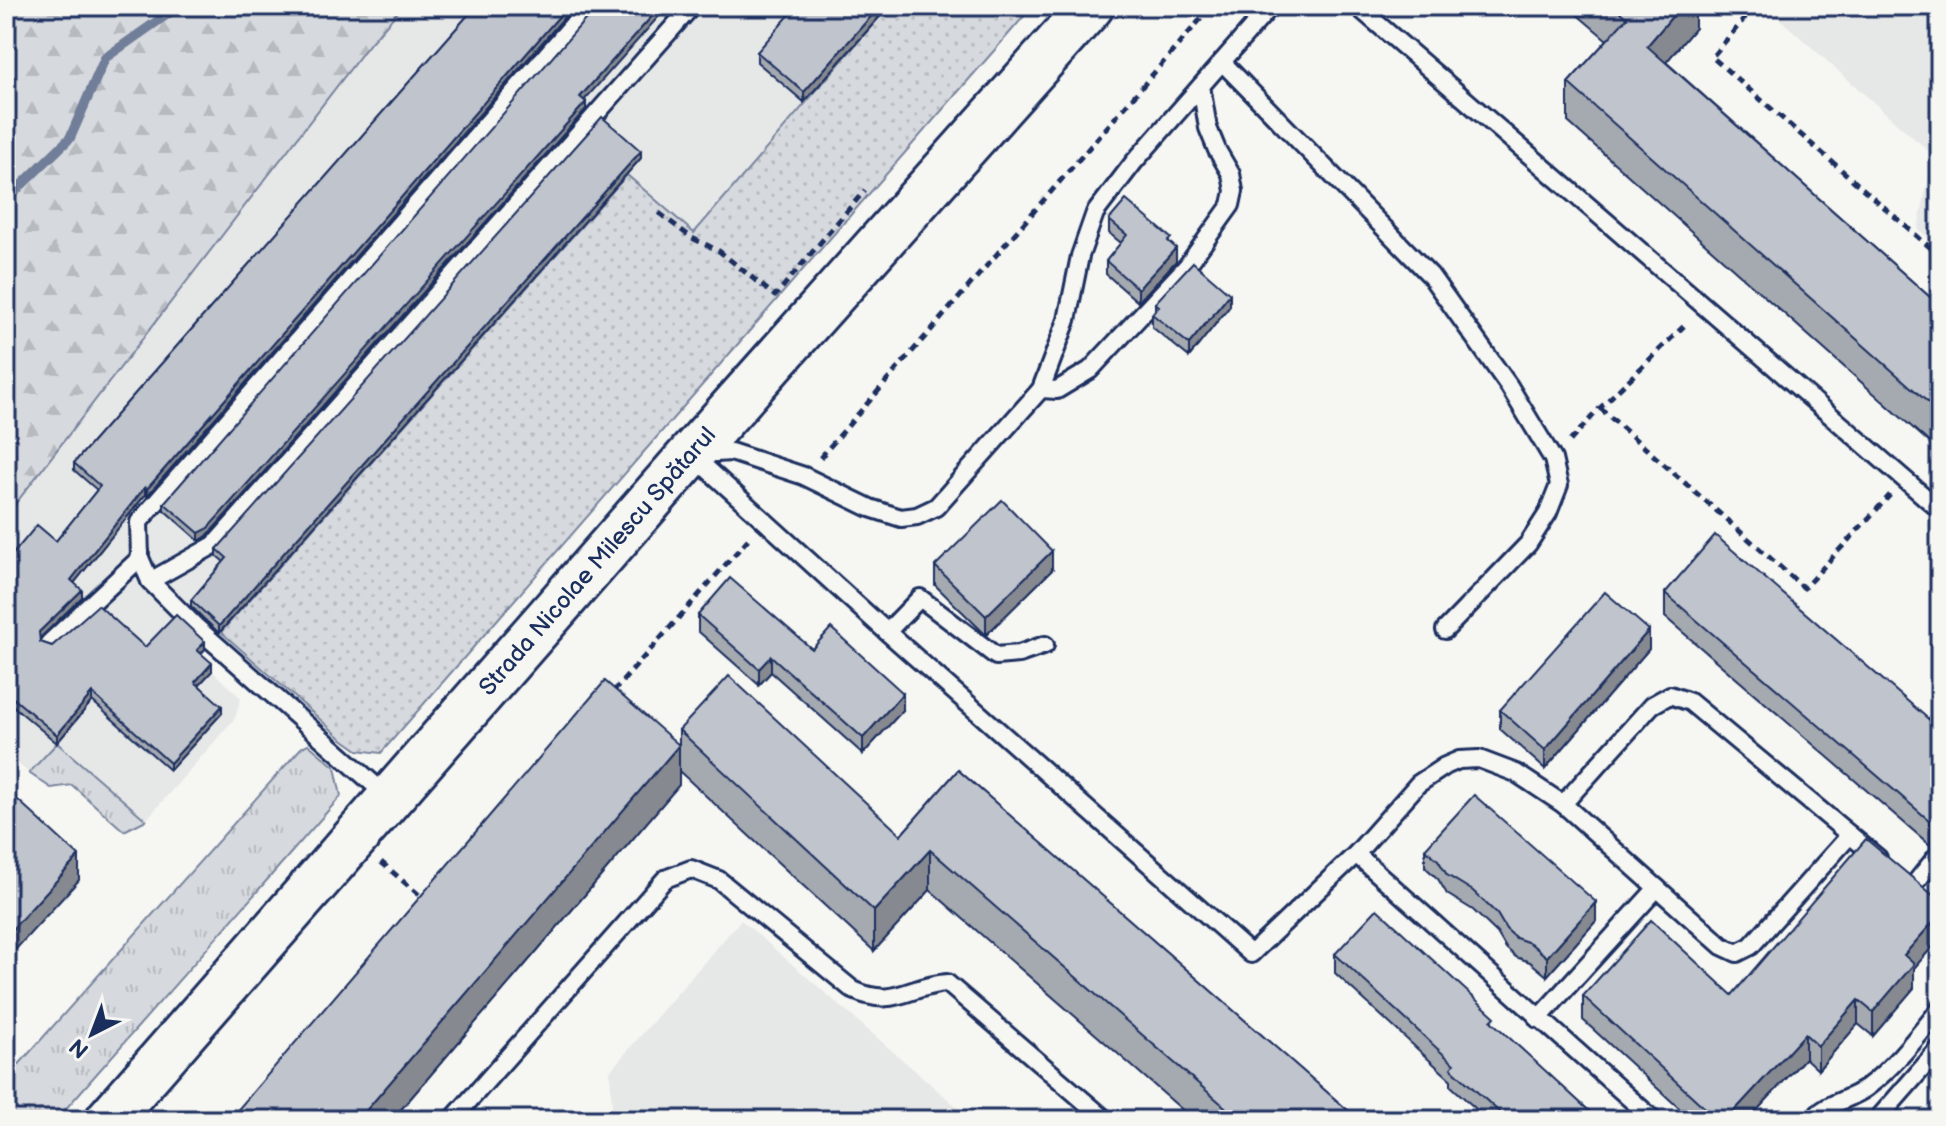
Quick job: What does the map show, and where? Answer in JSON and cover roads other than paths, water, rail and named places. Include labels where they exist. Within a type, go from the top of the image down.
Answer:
[{"type":"main road","name":"Strada Nicolae Milescu Spătarul","points":[[108,1120],[691,454],[1091,6]]},
{"type":"lane","points":[[389,797],[195,626],[150,581],[140,558],[139,522],[589,6]]},
{"type":"lane","points":[[150,581],[214,545],[692,6]]},
{"type":"lane","points":[[691,454],[731,452],[804,476],[870,508],[901,518],[917,516],[936,507],[1041,389],[1067,320],[1080,256],[1095,213],[1134,162],[1271,6]]},
{"type":"lane","points":[[1357,6],[1940,510]]},
{"type":"lane","points":[[1222,62],[1430,275],[1509,386],[1553,459],[1559,485],[1548,513],[1528,544],[1445,630]]},
{"type":"lane","points":[[1041,389],[1057,390],[1090,370],[1187,266],[1231,205],[1234,191],[1231,174],[1208,128],[1201,86]]},
{"type":"lane","points":[[691,454],[1251,954],[1356,854],[1418,784],[1431,773],[1459,760],[1479,759],[1516,773],[1563,804],[1722,946],[1737,953],[1751,946],[1850,835]]},
{"type":"lane","points":[[49,643],[140,558]]},
{"type":"lane","points":[[887,632],[920,598],[996,656],[1019,654],[1045,645]]},
{"type":"lane","points":[[1563,804],[1652,705],[1670,695],[1690,702],[1907,882],[1940,852]]},
{"type":"lane","points":[[1356,854],[1654,1120]]},
{"type":"lane","points":[[452,1120],[665,879],[691,869],[719,880],[853,990],[872,998],[892,998],[933,984],[947,983],[1106,1120]]},
{"type":"lane","points":[[1538,1019],[1657,888]]},
{"type":"lane","points":[[1812,1120],[1830,1104],[1854,1096],[1868,1087],[1940,1009]]},
{"type":"lane","points":[[1877,1120],[1940,1048]]},
{"type":"waterway","points":[[6,200],[70,138],[105,58],[179,6]]}]
